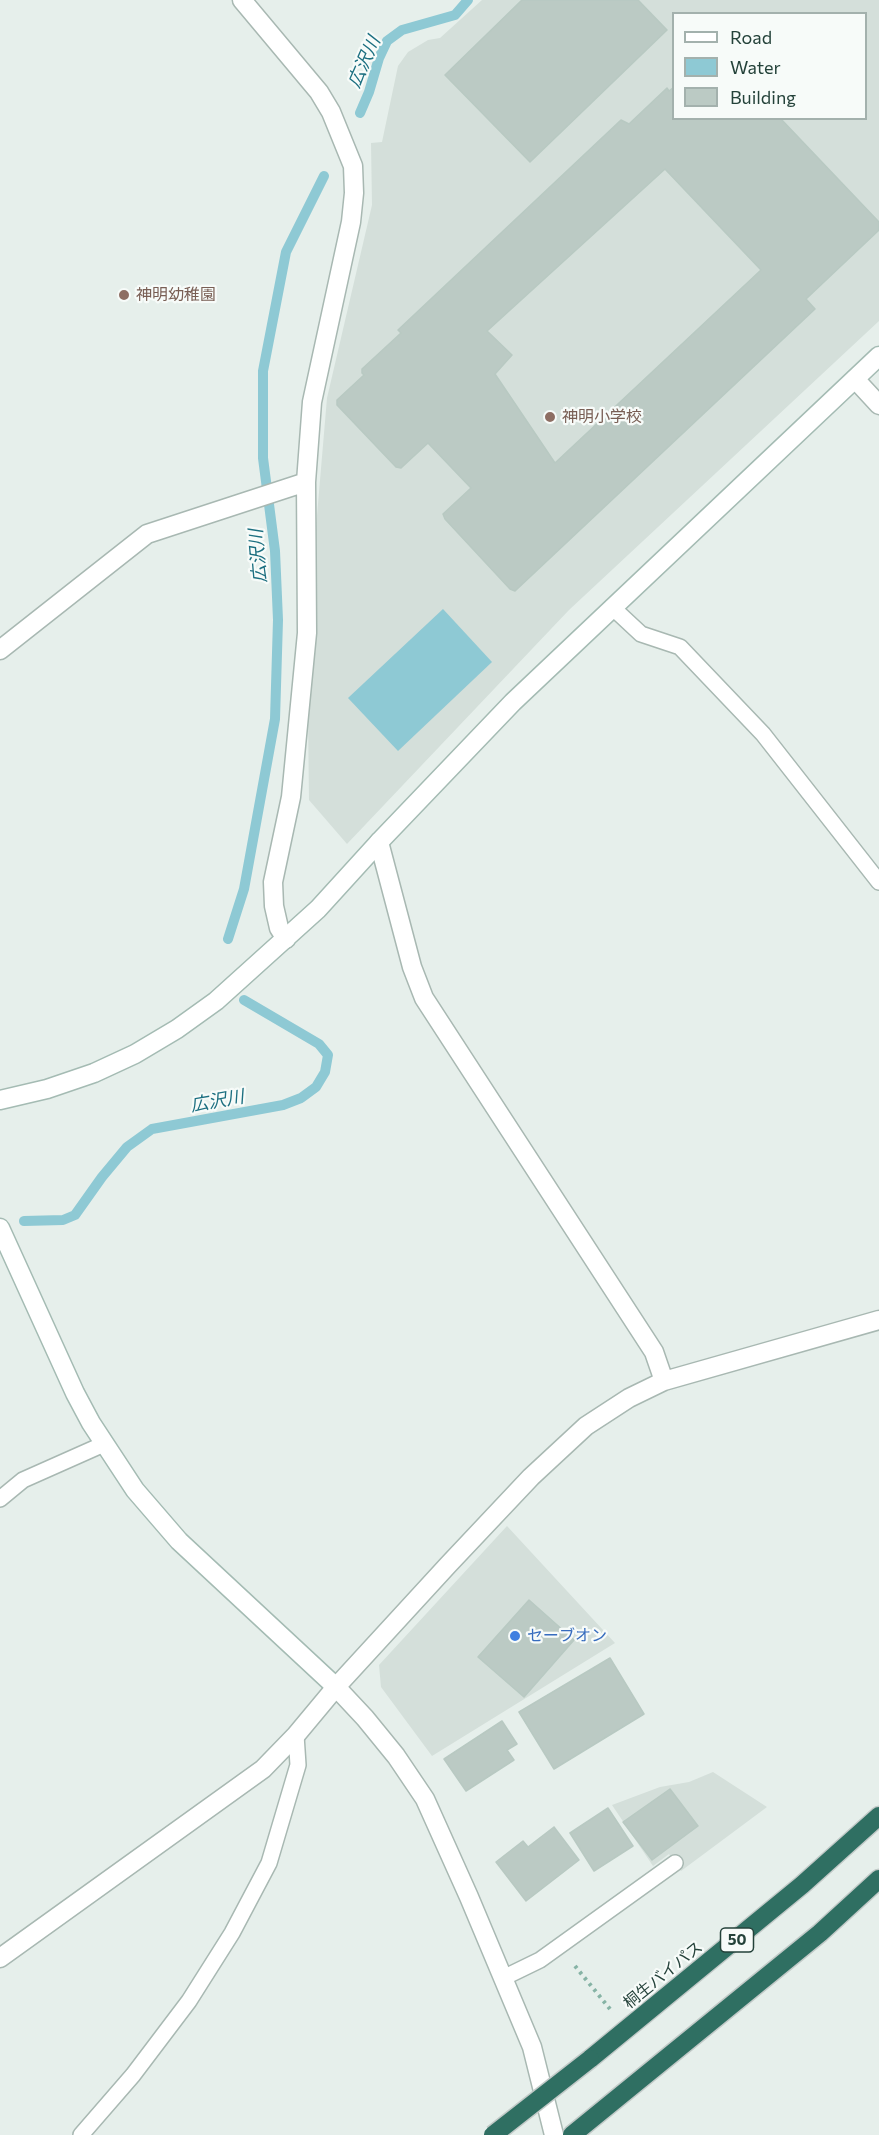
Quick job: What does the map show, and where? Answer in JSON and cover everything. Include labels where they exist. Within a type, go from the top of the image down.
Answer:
[{"type":"highway","name":"桐生バイパス","points":[[493,2135],[590,2060],[802,1886],[879,1816]]},
{"type":"highway","points":[[572,2135],[820,1933],[879,1879]]},
{"type":"street","points":[[242,0],[319,92],[331,112],[353,166],[354,193],[351,222],[312,402],[306,482],[307,633],[291,797],[273,882],[274,906],[279,928],[286,939]]},
{"type":"street","points":[[0,1100],[47,1089],[94,1073],[135,1054],[177,1029],[216,1001],[318,909],[513,702],[879,356]]},
{"type":"street","points":[[855,379],[879,405]]},
{"type":"street","points":[[0,650],[147,534],[306,482]]},
{"type":"street","points":[[379,842],[412,967],[424,998],[654,1352],[664,1382]]},
{"type":"street","points":[[0,1228],[75,1393],[104,1444],[135,1490],[168,1530],[336,1687],[396,1756],[425,1799],[532,2047],[554,2135]]},
{"type":"street","points":[[0,1958],[263,1769],[296,1735],[336,1687],[539,1470],[586,1426],[629,1398],[664,1382],[879,1320]]},
{"type":"lane","points":[[612,607],[641,634],[680,646],[763,734],[879,882]]},
{"type":"lane","points":[[0,1499],[23,1480],[104,1444]]},
{"type":"lane","points":[[81,2135],[133,2075],[189,2001],[232,1933],[269,1863],[298,1766],[296,1735]]},
{"type":"lane","points":[[503,1978],[540,1960],[675,1863]]},
{"type":"path","points":[[571,1961],[607,2006]]},
{"type":"shaded area","name":"神明小学校","points":[[482,0],[879,0],[879,321],[569,610],[347,844],[309,800],[307,633],[327,398],[372,205],[371,143],[382,142],[398,66],[408,52],[428,40],[440,38]]},
{"type":"shaded area","points":[[507,1526],[615,1643],[432,1756],[381,1687],[379,1665]]},
{"type":"shaded area","points":[[713,1772],[767,1807],[681,1871],[669,1854],[653,1866],[612,1805],[660,1787],[689,1782]]},
{"type":"water","points":[[443,609],[492,662],[398,751],[348,698]]},
{"type":"building","points":[[522,0],[638,0],[667,30],[530,162],[445,75]]},
{"type":"building","points":[[667,88],[669,91],[672,89],[672,120],[782,120],[879,222],[879,230],[806,299],[815,309],[515,591],[510,589],[445,519],[443,514],[471,488],[428,443],[401,468],[396,467],[337,405],[337,400],[364,375],[362,369],[401,333],[398,330],[621,120],[629,124]],"holes":[[[665,169],[761,270],[555,463],[495,374],[512,355],[487,331]]]},
{"type":"building","points":[[529,1600],[574,1640],[524,1697],[478,1657]]},
{"type":"building","points":[[610,1658],[644,1714],[554,1769],[519,1712]]},
{"type":"building","points":[[502,1721],[517,1744],[507,1750],[514,1760],[466,1791],[444,1759]]},
{"type":"building","points":[[670,1789],[698,1826],[652,1860],[623,1822]]},
{"type":"building","points":[[608,1808],[633,1846],[594,1871],[570,1833]]},
{"type":"building","points":[[554,1827],[579,1860],[526,1901],[496,1862],[523,1841],[528,1847]]},
{"type":"waterway","name":"広沢川","points":[[360,113],[387,41],[402,30],[455,15],[468,0]]},
{"type":"waterway","name":"広沢川","points":[[228,939],[244,889],[275,719],[278,620],[275,551],[263,458],[263,371],[286,252],[324,176]]},
{"type":"waterway","name":"広沢川","points":[[24,1221],[63,1220],[75,1215],[127,1147],[152,1129],[283,1105],[301,1098],[316,1087],[325,1072],[328,1055],[319,1044],[244,1000]]},
{"type":"place","name":"神明幼稚園","points":[[124,295]]},
{"type":"place","name":"神明小学校","points":[[550,417]]},
{"type":"place","name":"セーブオン","points":[[515,1636]]}]
